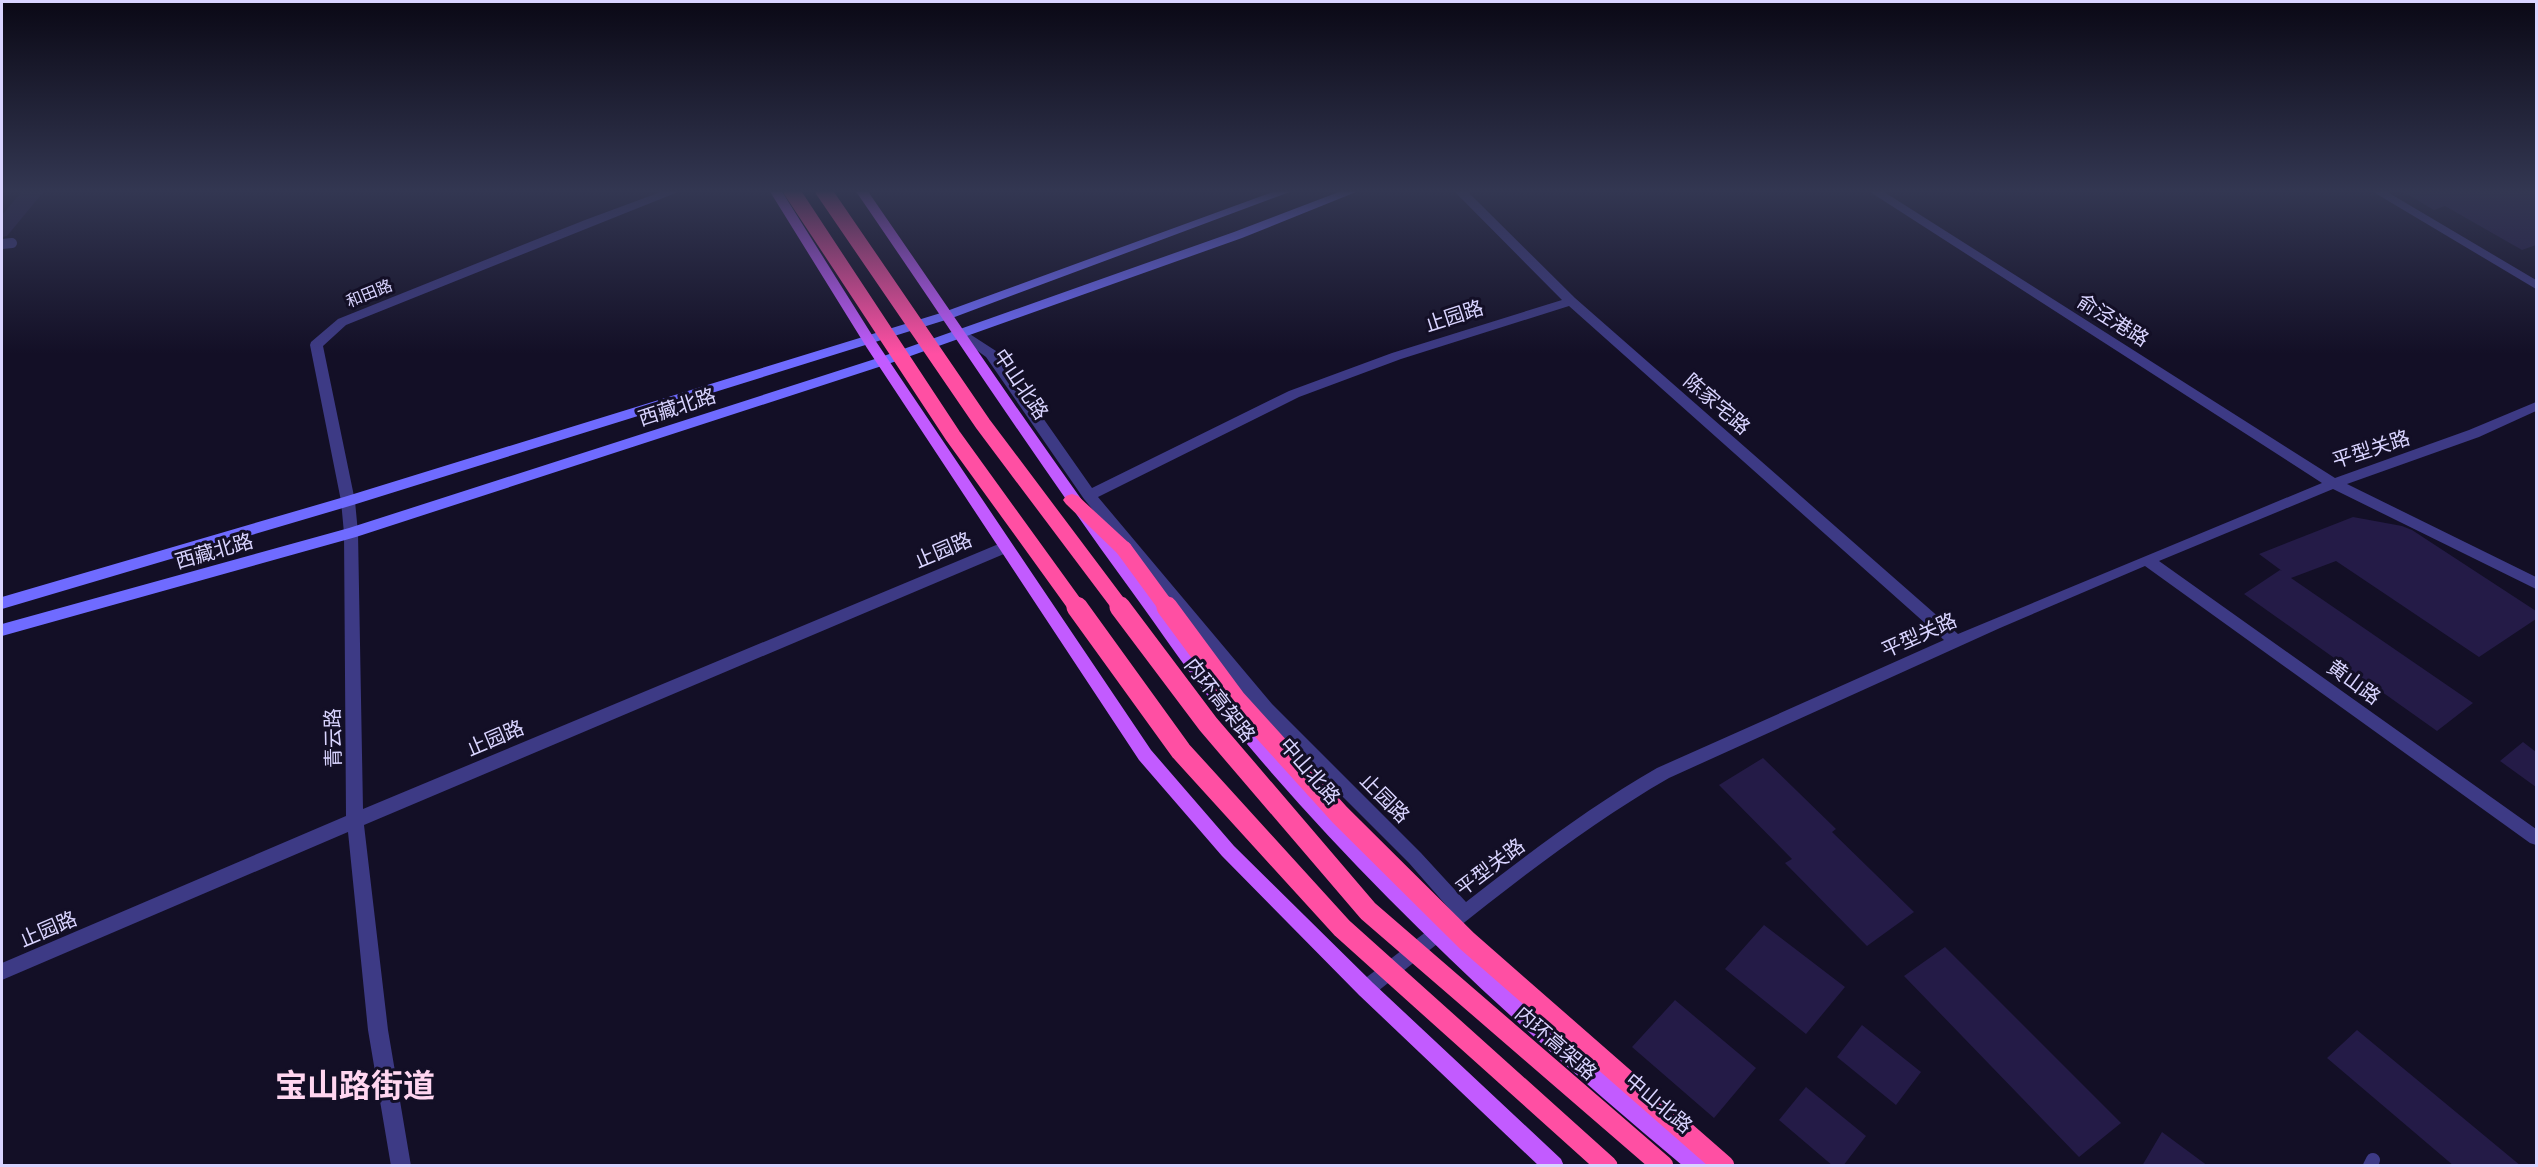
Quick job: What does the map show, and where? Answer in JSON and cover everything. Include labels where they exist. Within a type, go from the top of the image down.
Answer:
[{"type":"highway","points":[[827,244],[953,436],[1181,751],[1342,928],[1607,1166]]},
{"type":"highway","name":"内环高架路","points":[[860,244],[983,424],[1208,724],[1368,911],[1663,1166]]},
{"type":"highway","points":[[1072,500],[1124,549],[1235,699],[1340,815],[1467,941],[1725,1166]]},
{"type":"main road","points":[[809,244],[883,361],[1145,755],[1228,851],[1366,989],[1554,1166]]},
{"type":"main road","name":"中山北路","points":[[899,244],[1072,500],[1230,713],[1326,824],[1436,936],[1639,1117],[1699,1166]]},
{"type":"main road","name":"西藏北路","points":[[2,603],[348,501],[948,315],[1140,244]]},
{"type":"main road","name":"西藏北路","points":[[2,630],[351,533],[883,361],[958,332],[1211,244]]},
{"type":"street","name":"和田路","points":[[342,322],[534,244]]},
{"type":"street","name":"陈家宅路","points":[[1514,244],[1571,301],[1956,641]]},
{"type":"street","name":"俞泾港路","points":[[1959,244],[2333,483],[2536,583]]},
{"type":"street","points":[[2468,244],[2536,285]]},
{"type":"street","name":"止园路","points":[[1089,495],[1205,434],[1292,395],[1379,362],[1571,301]]},
{"type":"street","name":"青云路","points":[[342,322],[316,345],[348,501],[351,533],[355,820],[378,1030],[401,1166]]},
{"type":"street","name":"止园路","points":[[958,332],[991,354],[1089,495],[1266,709],[1415,858],[1464,913]]},
{"type":"street","name":"平型关路","points":[[1366,989],[1578,826],[1647,782],[1956,641],[2147,560],[2333,483],[2443,448],[2495,427],[2536,406]]},
{"type":"street","name":"止园路","points":[[2,972],[355,820],[1006,547]]},
{"type":"street","name":"黄山路","points":[[2147,560],[2536,838]]},
{"type":"building","points":[[2512,244],[2536,244],[2536,245],[2522,250]]},
{"type":"building","points":[[2353,517],[2412,530],[2536,611],[2536,619],[2479,657],[2336,561],[2291,578],[2473,703],[2437,731],[2244,594],[2280,570],[2282,571],[2259,554]]},
{"type":"building","points":[[2523,742],[2536,752],[2536,787],[2500,761]]},
{"type":"building","points":[[1763,758],[1836,829],[1832,832],[1914,912],[1867,946],[1785,863],[1792,859],[1719,785]]},
{"type":"building","points":[[1764,925],[1845,987],[1806,1034],[1725,969]]},
{"type":"building","points":[[1945,947],[2121,1123],[2079,1157],[1904,976]]},
{"type":"building","points":[[1675,1000],[1756,1068],[1714,1118],[1632,1047]]},
{"type":"building","points":[[1862,1025],[1921,1072],[1896,1105],[1837,1057]]},
{"type":"building","points":[[2357,1030],[2521,1166],[2454,1166],[2327,1058]]},
{"type":"building","points":[[1806,1087],[1866,1136],[1843,1166],[1833,1166],[1779,1120]]},
{"type":"building","points":[[2162,1132],[2208,1166],[2142,1166]]},
{"type":"district","name":"宝山路街道","points":[[355,1086]]}]
